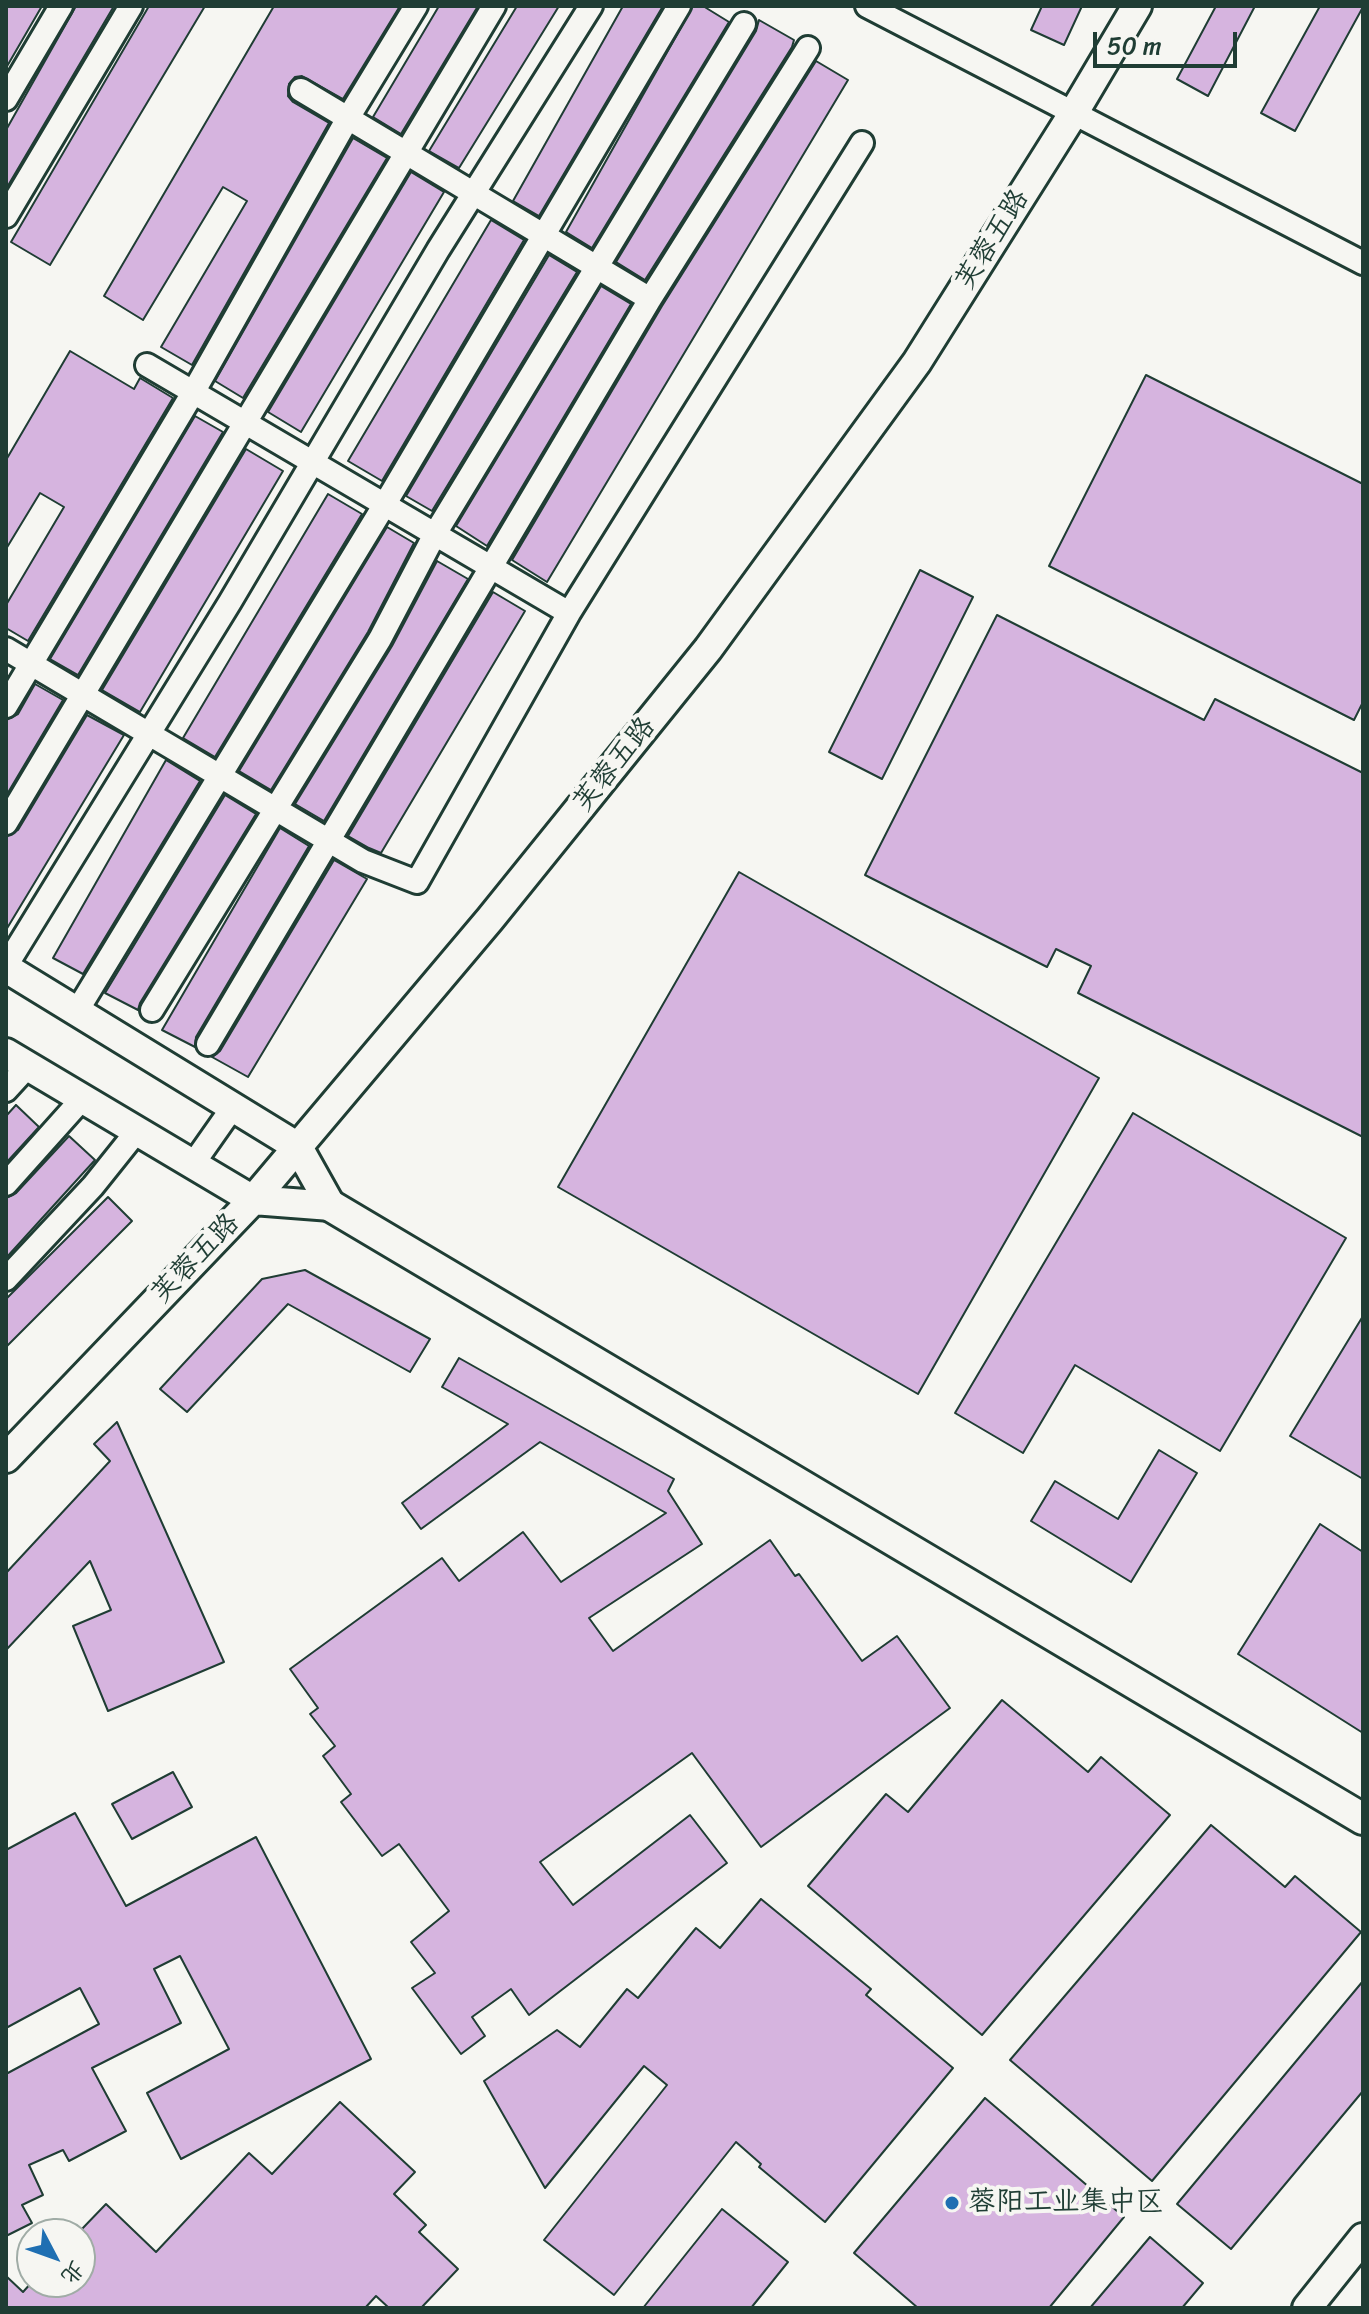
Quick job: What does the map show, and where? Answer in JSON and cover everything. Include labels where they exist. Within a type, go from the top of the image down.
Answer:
[{"type":"main road","points":[[331,1206],[1363,1819]]},
{"type":"street","points":[[6,99],[61,6]]},
{"type":"street","points":[[6,216],[131,6]]},
{"type":"street","points":[[6,706],[194,391],[348,118],[416,6]]},
{"type":"street","points":[[6,823],[494,6]]},
{"type":"street","points":[[331,1206],[298,1147],[6,967],[474,193],[591,6]]},
{"type":"street","points":[[77,1011],[385,504],[679,6]]},
{"type":"street","points":[[867,6],[1363,263]]},
{"type":"street","name":"芙蓉五路","points":[[6,1458],[253,1200],[490,919],[708,649],[917,362],[1137,6]]},
{"type":"street","points":[[152,1010],[380,639],[435,534],[744,24]]},
{"type":"street","points":[[208,1044],[650,299],[808,48]]},
{"type":"street","points":[[301,90],[650,299]]},
{"type":"street","points":[[6,649],[363,861],[417,882],[569,613],[862,143]]},
{"type":"street","points":[[147,365],[569,613]]},
{"type":"street","points":[[6,1090],[17,1060],[253,1200],[331,1206]]},
{"type":"street","points":[[6,1184],[82,1099]]},
{"type":"street","points":[[193,1164],[233,1107]]},
{"type":"street","points":[[6,1279],[93,1186],[137,1131]]},
{"type":"street","points":[[1307,2308],[1363,2238]]},
{"type":"building","points":[[6,6],[42,6],[6,68]]},
{"type":"building","points":[[76,6],[114,6],[6,189],[6,130]]},
{"type":"building","points":[[149,6],[205,6],[50,265],[11,242]]},
{"type":"building","points":[[274,6],[400,6],[343,99],[302,76],[295,77],[289,84],[288,96],[293,102],[329,123],[192,365],[161,347],[247,201],[223,187],[143,320],[104,296]]},
{"type":"building","points":[[439,6],[478,6],[401,134],[373,117]]},
{"type":"building","points":[[517,6],[559,6],[459,168],[429,151]]},
{"type":"building","points":[[623,6],[663,6],[539,216],[513,201]]},
{"type":"building","points":[[693,6],[703,6],[729,22],[592,248],[566,232]]},
{"type":"building","points":[[1042,6],[1082,6],[1064,45],[1031,30]]},
{"type":"building","points":[[1216,6],[1255,6],[1208,96],[1177,79]]},
{"type":"building","points":[[1320,6],[1363,7],[1295,131],[1261,113]]},
{"type":"building","points":[[759,20],[794,40],[792,47],[645,280],[616,262],[756,31]]},
{"type":"building","points":[[816,61],[848,80],[547,582],[512,560],[662,306]]},
{"type":"building","points":[[353,138],[387,158],[243,398],[215,381]]},
{"type":"building","points":[[411,172],[444,192],[301,432],[268,412]]},
{"type":"building","points":[[491,220],[524,240],[382,481],[348,461]]},
{"type":"building","points":[[549,255],[577,272],[432,511],[406,496]]},
{"type":"building","points":[[601,286],[631,304],[487,546],[456,526]]},
{"type":"building","points":[[70,351],[134,389],[140,378],[173,398],[28,641],[6,628],[6,605],[64,507],[40,493],[6,549],[6,460]]},
{"type":"building","points":[[1146,375],[1363,484],[1363,702],[1354,720],[1049,566]]},
{"type":"building","points":[[195,416],[223,432],[78,675],[50,659]]},
{"type":"building","points":[[246,449],[283,471],[140,712],[102,690]]},
{"type":"building","points":[[328,494],[362,514],[215,757],[183,738]]},
{"type":"building","points":[[387,527],[414,543],[368,632],[271,790],[239,771]]},
{"type":"building","points":[[437,561],[468,579],[324,821],[295,804],[392,646]]},
{"type":"building","points":[[920,570],[973,597],[882,779],[829,752]]},
{"type":"building","points":[[493,592],[525,611],[381,853],[369,848],[348,836]]},
{"type":"building","points":[[997,615],[1204,720],[1215,699],[1363,773],[1363,1137],[1078,993],[1091,966],[1056,949],[1047,967],[865,875]]},
{"type":"building","points":[[35,684],[63,700],[6,796],[6,720],[18,714]]},
{"type":"building","points":[[87,715],[124,735],[6,930],[6,837],[18,830]]},
{"type":"building","points":[[166,760],[200,781],[83,974],[53,958]]},
{"type":"building","points":[[225,795],[256,814],[138,1010],[105,993]]},
{"type":"building","points":[[280,828],[309,846],[196,1037],[195,1047],[162,1030]]},
{"type":"building","points":[[334,860],[367,879],[248,1077],[212,1057],[220,1051]]},
{"type":"building","points":[[739,872],[1099,1078],[918,1394],[558,1187]]},
{"type":"building","points":[[16,1105],[39,1127],[6,1163],[6,1116]]},
{"type":"building","points":[[1133,1113],[1346,1238],[1220,1451],[1075,1365],[1023,1453],[955,1413]]},
{"type":"building","points":[[69,1136],[95,1160],[6,1258],[6,1198],[16,1193]]},
{"type":"building","points":[[108,1197],[132,1221],[6,1347],[6,1299]]},
{"type":"building","points":[[305,1270],[430,1339],[410,1372],[288,1304],[187,1412],[160,1389],[262,1279]]},
{"type":"building","points":[[1363,1316],[1363,1479],[1290,1436]]},
{"type":"building","points":[[459,1358],[674,1479],[668,1491],[702,1544],[589,1618],[613,1651],[770,1540],[795,1576],[799,1574],[862,1661],[897,1636],[950,1708],[761,1847],[692,1753],[540,1862],[573,1905],[690,1815],[727,1863],[529,2015],[511,1989],[472,2017],[485,2036],[461,2054],[412,1988],[435,1973],[411,1942],[449,1911],[399,1844],[382,1856],[341,1802],[351,1794],[323,1756],[335,1746],[310,1714],[318,1708],[290,1669],[442,1558],[459,1581],[523,1532],[561,1582],[666,1513],[540,1442],[421,1529],[402,1503],[508,1424],[442,1387]]},
{"type":"building","points":[[117,1422],[224,1662],[108,1711],[73,1626],[111,1610],[90,1561],[6,1650],[6,1573],[110,1461],[94,1444]]},
{"type":"building","points":[[1159,1450],[1197,1473],[1131,1582],[1031,1521],[1055,1481],[1118,1519]]},
{"type":"building","points":[[1320,1524],[1363,1552],[1363,1733],[1238,1654]]},
{"type":"building","points":[[1002,1700],[1088,1772],[1101,1757],[1170,1815],[982,2035],[808,1886],[886,1794],[908,1812]]},
{"type":"building","points":[[173,1772],[192,1807],[132,1839],[112,1804]]},
{"type":"building","points":[[75,1813],[126,1906],[256,1837],[371,2059],[181,2159],[147,2093],[229,2049],[180,1956],[154,1969],[181,2023],[92,2068],[126,2131],[69,2161],[63,2150],[29,2165],[43,2195],[22,2205],[29,2218],[16,2218],[16,2231],[6,2236],[6,2074],[99,2024],[80,1988],[6,2028],[6,1850]]},
{"type":"building","points":[[1211,1825],[1285,1887],[1295,1876],[1361,1932],[1152,2181],[1010,2060]]},
{"type":"building","points":[[761,1899],[871,1989],[866,1995],[953,2068],[825,2222],[759,2167],[761,2164],[736,2142],[614,2295],[544,2240],[667,2085],[644,2066],[545,2188],[484,2081],[557,2030],[580,2047],[627,1989],[638,1998],[696,1928],[720,1948]]},
{"type":"building","points":[[1363,1981],[1363,2091],[1231,2249],[1177,2204]]},
{"type":"building","points":[[985,2098],[1124,2217],[1049,2308],[918,2308],[854,2253]]},
{"type":"building","points":[[340,2102],[415,2172],[394,2194],[426,2225],[419,2232],[458,2269],[421,2308],[389,2308],[376,2296],[365,2308],[6,2308],[6,2276],[16,2285],[16,2298],[96,2298],[96,2218],[93,2218],[106,2204],[156,2252],[249,2153],[272,2174]]},
{"type":"building","points":[[722,2209],[788,2262],[751,2308],[643,2308]]},
{"type":"building","points":[[1150,2237],[1203,2283],[1182,2308],[1090,2308]]},
{"type":"place","name":"蓉阳工业集中区","points":[[952,2203]]}]
